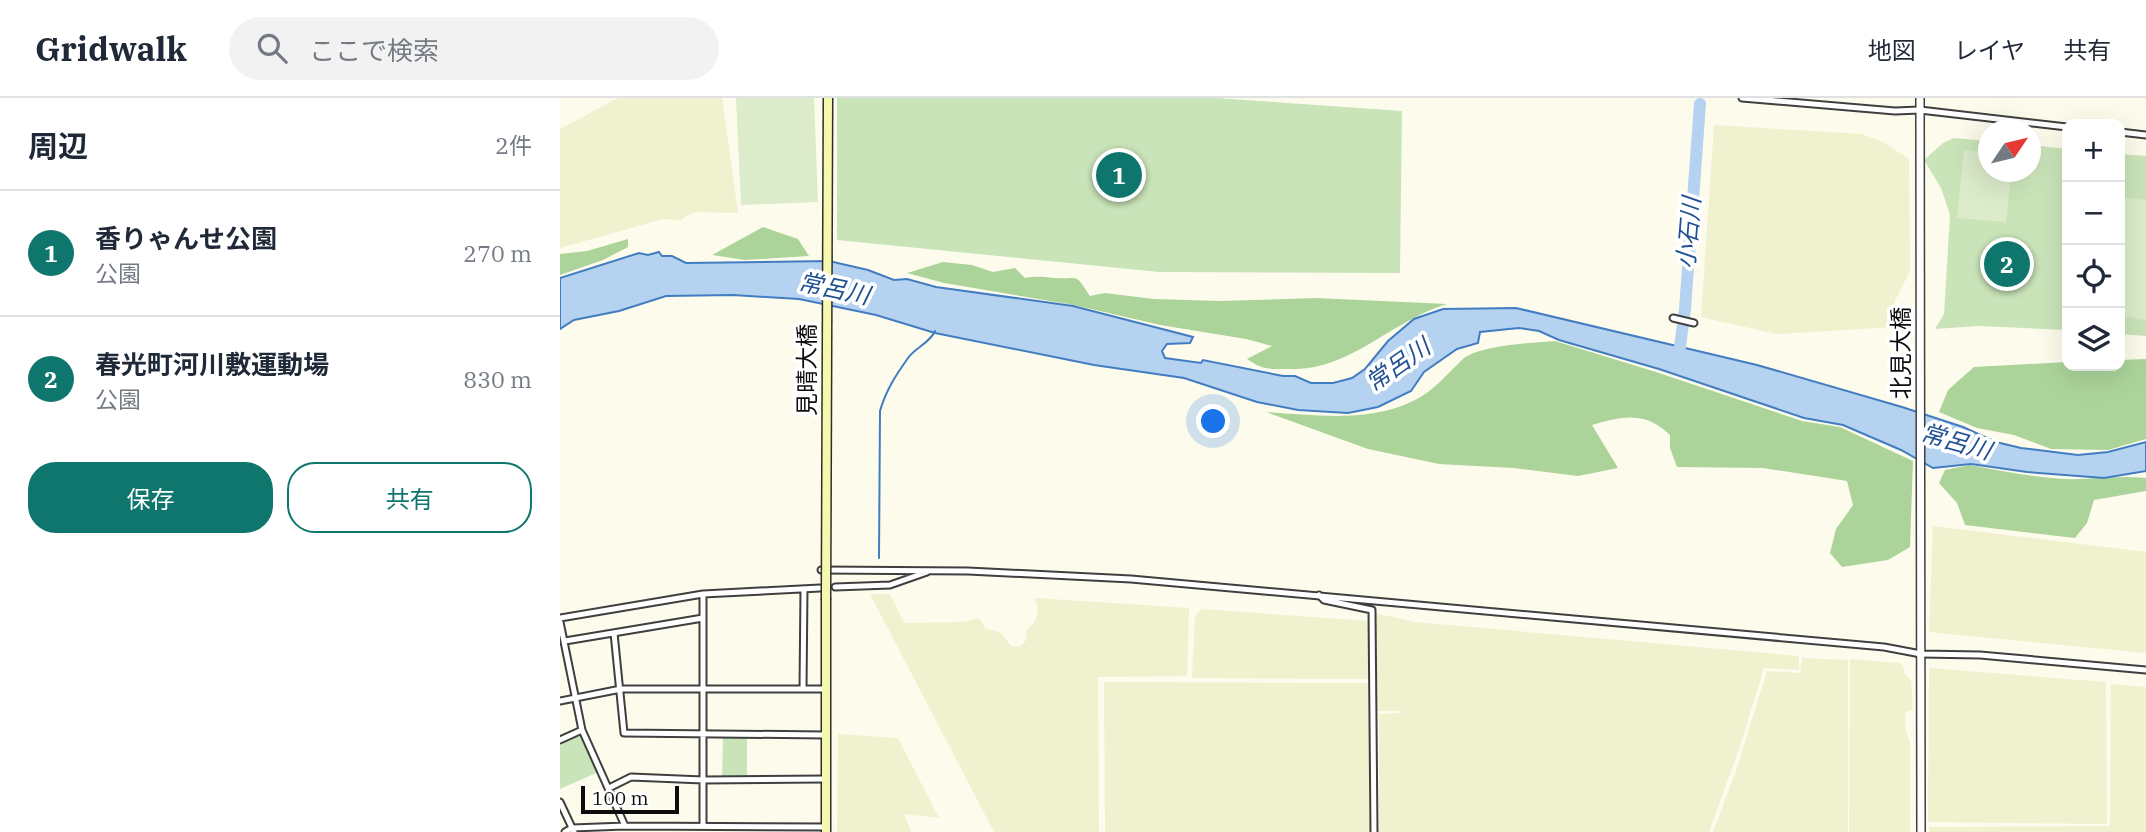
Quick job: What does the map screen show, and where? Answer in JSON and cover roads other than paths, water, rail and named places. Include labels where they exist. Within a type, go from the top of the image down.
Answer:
[{"type":"main road","name":"見晴大橋","points":[[825,829],[828,98]]},
{"type":"street","points":[[1742,98],[1895,111],[1920,110],[2062,126]]},
{"type":"street","name":"北見大橋","points":[[1920,98],[1921,832]]},
{"type":"street","points":[[2125,133],[2146,135]]},
{"type":"street","points":[[1673,318],[1694,323]]},
{"type":"street","points":[[821,570],[1079,575],[2146,670]]},
{"type":"street","points":[[835,587],[890,585],[929,571]]},
{"type":"street","points":[[625,826],[582,730],[560,620],[703,594],[820,588]]},
{"type":"street","points":[[803,689],[804,589]]},
{"type":"street","points":[[703,594],[703,826]]},
{"type":"street","points":[[1319,595],[1325,600],[1372,610],[1374,832]]},
{"type":"street","points":[[565,641],[703,618]]},
{"type":"street","points":[[614,632],[624,733],[825,735]]},
{"type":"street","points":[[560,657],[568,655]]},
{"type":"street","points":[[560,701],[621,689],[825,689]]},
{"type":"street","points":[[560,740],[582,730]]},
{"type":"street","points":[[608,788],[631,777],[825,779]]},
{"type":"street","points":[[560,802],[573,830]]},
{"type":"street","points":[[565,832],[625,826],[825,829]]},
{"type":"water","name":"常呂川","points":[[659,252],[662,256],[672,256],[686,263],[829,261],[868,270],[894,280],[907,279],[936,287],[1073,306],[1193,337],[1190,343],[1167,344],[1162,351],[1165,358],[1201,363],[1203,360],[1295,376],[1311,383],[1333,383],[1352,378],[1365,369],[1388,341],[1414,319],[1443,309],[1516,308],[1757,365],[1902,407],[1963,427],[1996,442],[2021,448],[2078,455],[2108,452],[2146,442],[2146,471],[2104,478],[1971,464],[1933,468],[1901,450],[1843,425],[1804,418],[1659,369],[1559,340],[1539,331],[1519,328],[1480,332],[1478,343],[1457,349],[1424,372],[1411,391],[1378,407],[1348,413],[1298,410],[1257,402],[1184,378],[1094,365],[935,333],[876,315],[799,299],[733,295],[666,296],[619,311],[574,320],[560,329],[560,278],[639,253],[648,255]]},
{"type":"waterway","name":"小石川","points":[[1678,361],[1685,309],[1700,104]]},
{"type":"waterway","points":[[879,558],[880,411],[895,377],[911,354],[930,339],[935,331]]},
{"type":"place","name":"香りゃんせ公園","points":[[1119,175]]},
{"type":"place","name":"春光町河川敷運動場","points":[[2007,264]]}]
